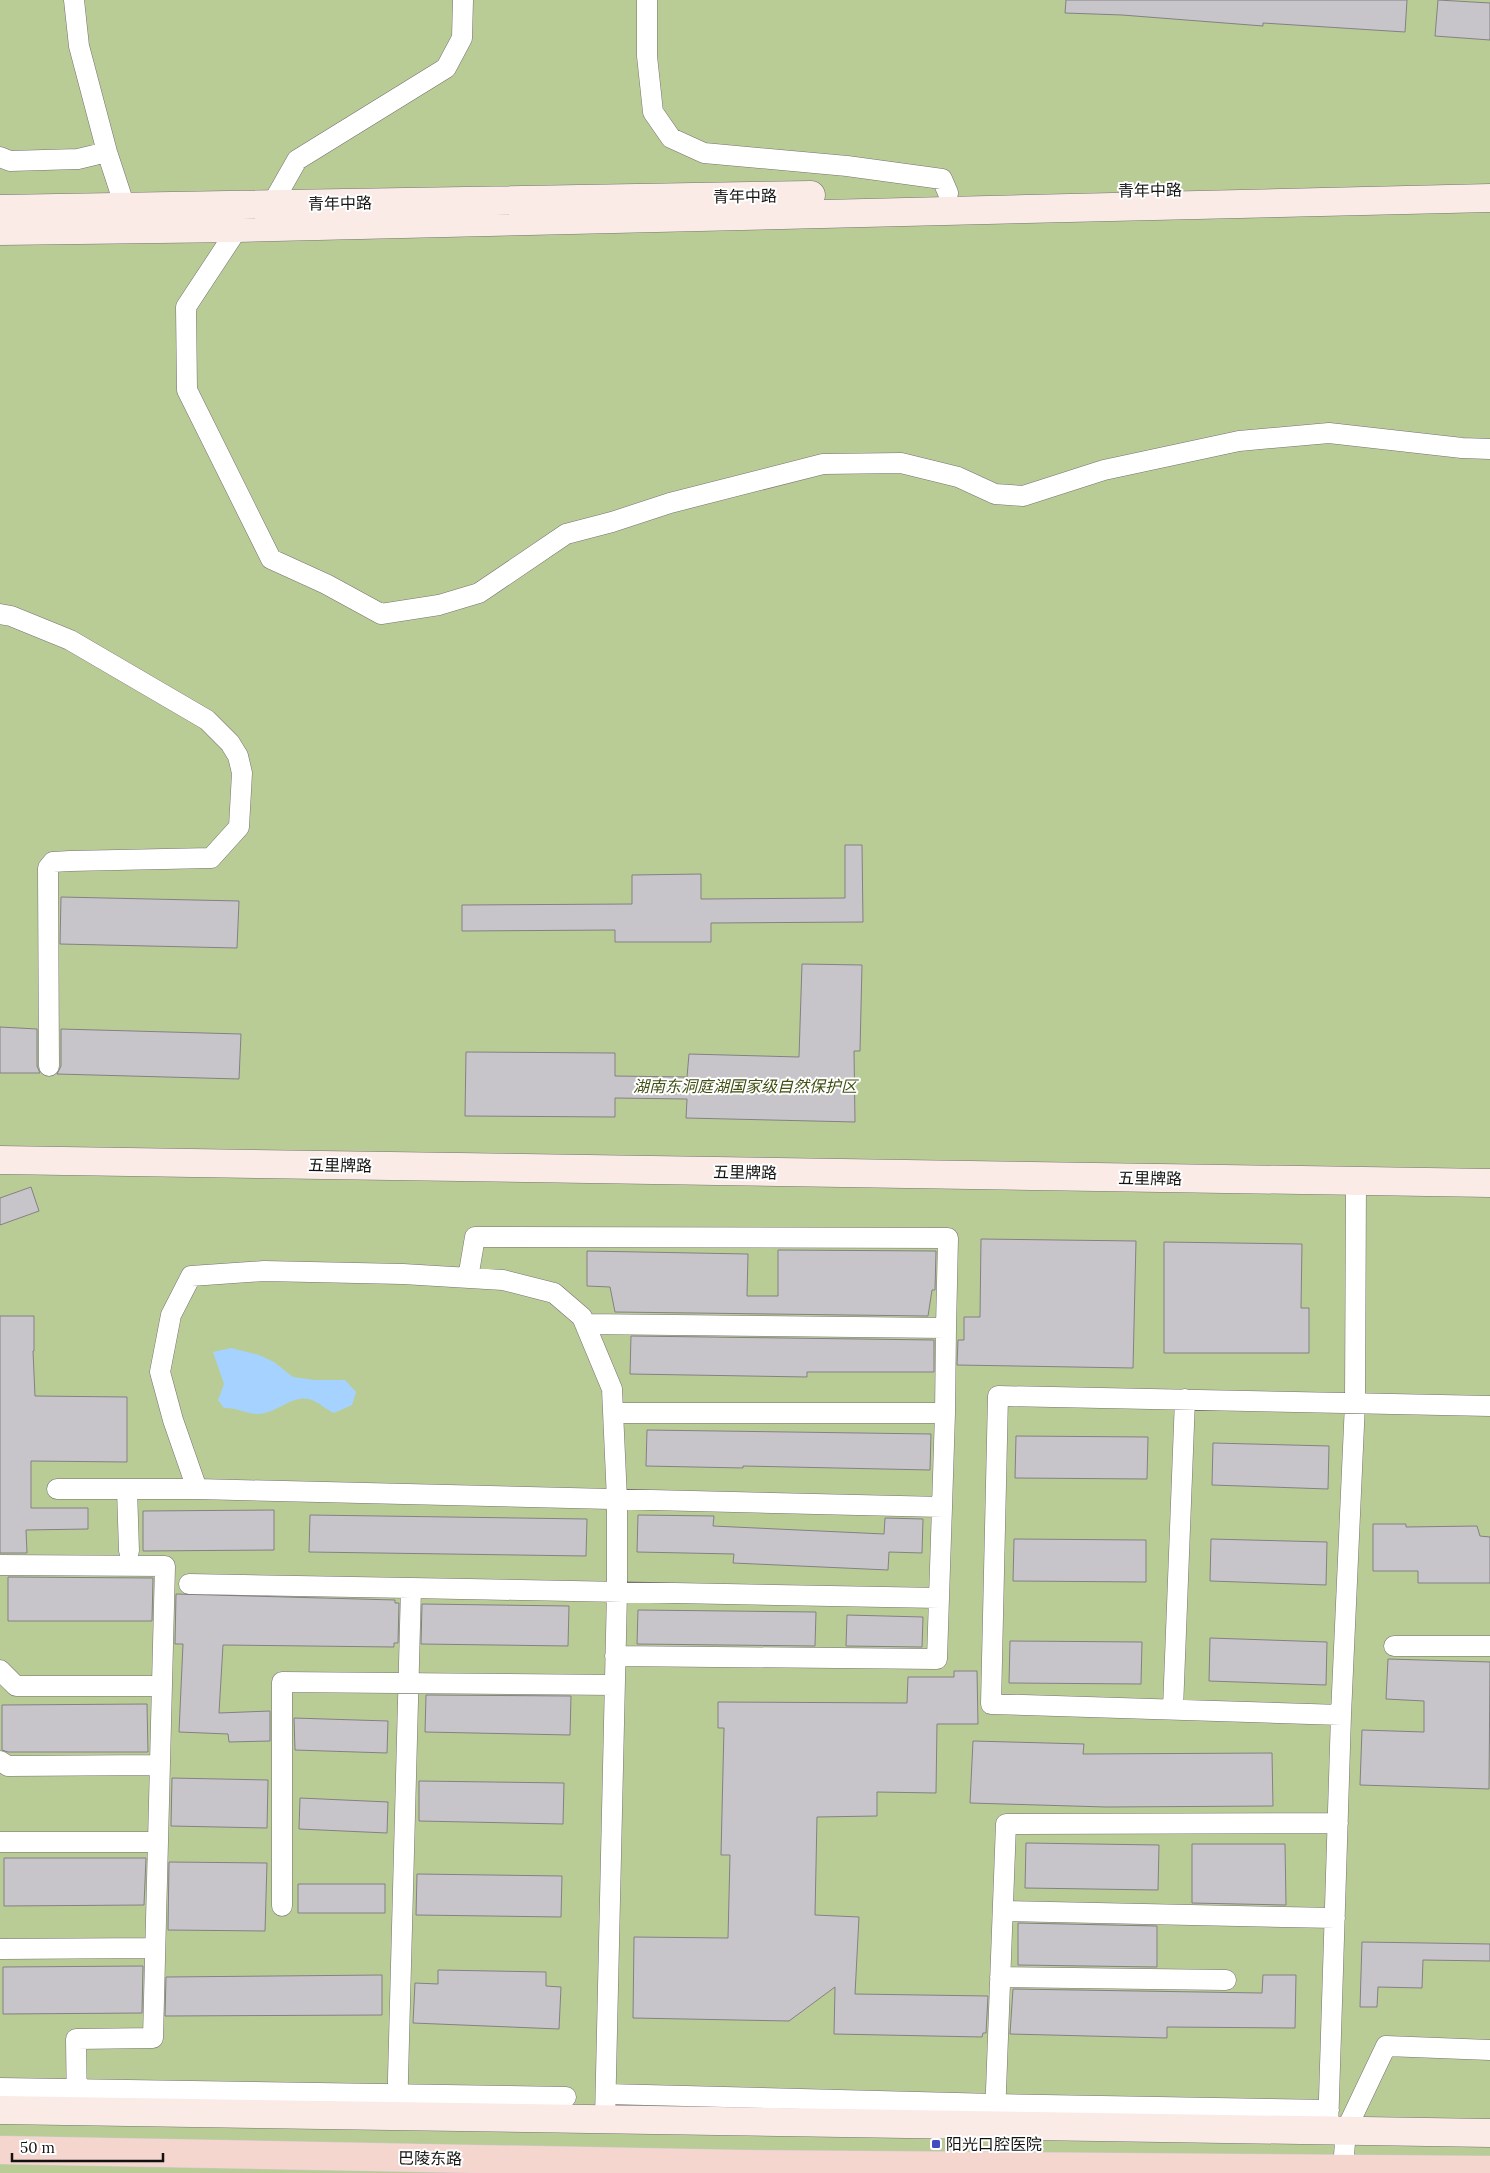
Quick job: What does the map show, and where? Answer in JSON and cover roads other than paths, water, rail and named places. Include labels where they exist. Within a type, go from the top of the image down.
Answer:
[{"type":"main road","name":"青年中路","points":[[0,209],[1490,184]]},
{"type":"main road","points":[[0,231],[238,228],[1490,198]]},
{"type":"main road","name":"五里牌路","points":[[0,1144],[1490,1165]]},
{"type":"main road","name":"五里牌路","points":[[0,1160],[1490,1183]]},
{"type":"main road","points":[[0,2110],[397,2116],[605,2106],[1334,2123],[1490,2133]]},
{"type":"main road","name":"巴陵东路","points":[[0,2150],[741,2164],[1490,2170]]},
{"type":"street","points":[[74,0],[79,46],[107,152],[125,207]]},
{"type":"street","points":[[272,204],[298,160],[446,68],[462,38],[463,0]]},
{"type":"street","points":[[647,0],[646,56],[653,112],[671,138],[704,153],[848,166],[942,179],[948,193]]},
{"type":"street","points":[[0,157],[10,161],[78,159],[107,152]]},
{"type":"street","points":[[238,228],[186,307],[186,390],[271,559],[326,584],[381,614],[439,605],[479,593],[566,534],[763,478],[823,464],[901,463],[958,477],[995,494],[1024,496],[1104,470],[1239,441],[1329,433],[1462,448],[1490,449]]},
{"type":"street","points":[[0,614],[11,616],[70,640],[207,720],[230,743],[238,756],[242,773],[239,826],[211,858],[70,860],[53,862],[48,868],[49,1066]]},
{"type":"street","points":[[1343,2168],[1334,2123],[1334,1918],[1355,1403],[1356,1181]]},
{"type":"street","points":[[468,1278],[475,1237],[948,1238],[945,1413],[937,1659],[615,1656]]},
{"type":"street","points":[[197,1489],[173,1420],[160,1372],[171,1315],[191,1276],[264,1271],[403,1274],[503,1280],[554,1293],[582,1317],[612,1389],[617,1500],[617,1592],[605,2106]]},
{"type":"street","points":[[585,1324],[946,1328]]},
{"type":"street","points":[[1341,1715],[990,1704],[998,1396],[1490,1406]]},
{"type":"street","points":[[1173,1709],[1185,1399]]},
{"type":"street","points":[[614,1413],[945,1413]]},
{"type":"street","points":[[57,1489],[197,1489],[942,1507]]},
{"type":"street","points":[[127,1489],[128,1551]]},
{"type":"street","points":[[0,1565],[165,1566],[152,2038],[76,2038],[78,2112]]},
{"type":"street","points":[[189,1584],[939,1598]]},
{"type":"street","points":[[397,2116],[411,1588]]},
{"type":"street","points":[[1394,1646],[1490,1646]]},
{"type":"street","points":[[0,1670],[16,1686],[162,1686]]},
{"type":"street","points":[[282,1906],[282,1682],[614,1685]]},
{"type":"street","points":[[0,1761],[8,1766],[159,1766]]},
{"type":"street","points":[[995,2114],[1006,1824],[1338,1823]]},
{"type":"street","points":[[0,1842],[157,1842]]},
{"type":"street","points":[[1002,1911],[1334,1918]]},
{"type":"street","points":[[0,1949],[154,1948]]},
{"type":"street","points":[[1000,1977],[1226,1980]]},
{"type":"street","points":[[1334,2123],[1386,2046],[1490,2050]]},
{"type":"street","points":[[0,2088],[566,2097]]},
{"type":"water","points":[[231,1348],[259,1355],[274,1362],[293,1377],[315,1380],[345,1380],[356,1392],[352,1405],[334,1413],[307,1399],[293,1401],[272,1411],[258,1414],[224,1408],[218,1400],[224,1384],[213,1352]]},
{"type":"place","name":"阳光口腔医院","points":[[936,2144]]},
{"type":"park label","name":"湖南东洞庭湖国家级自然保护区","points":[[745,1086]]}]
